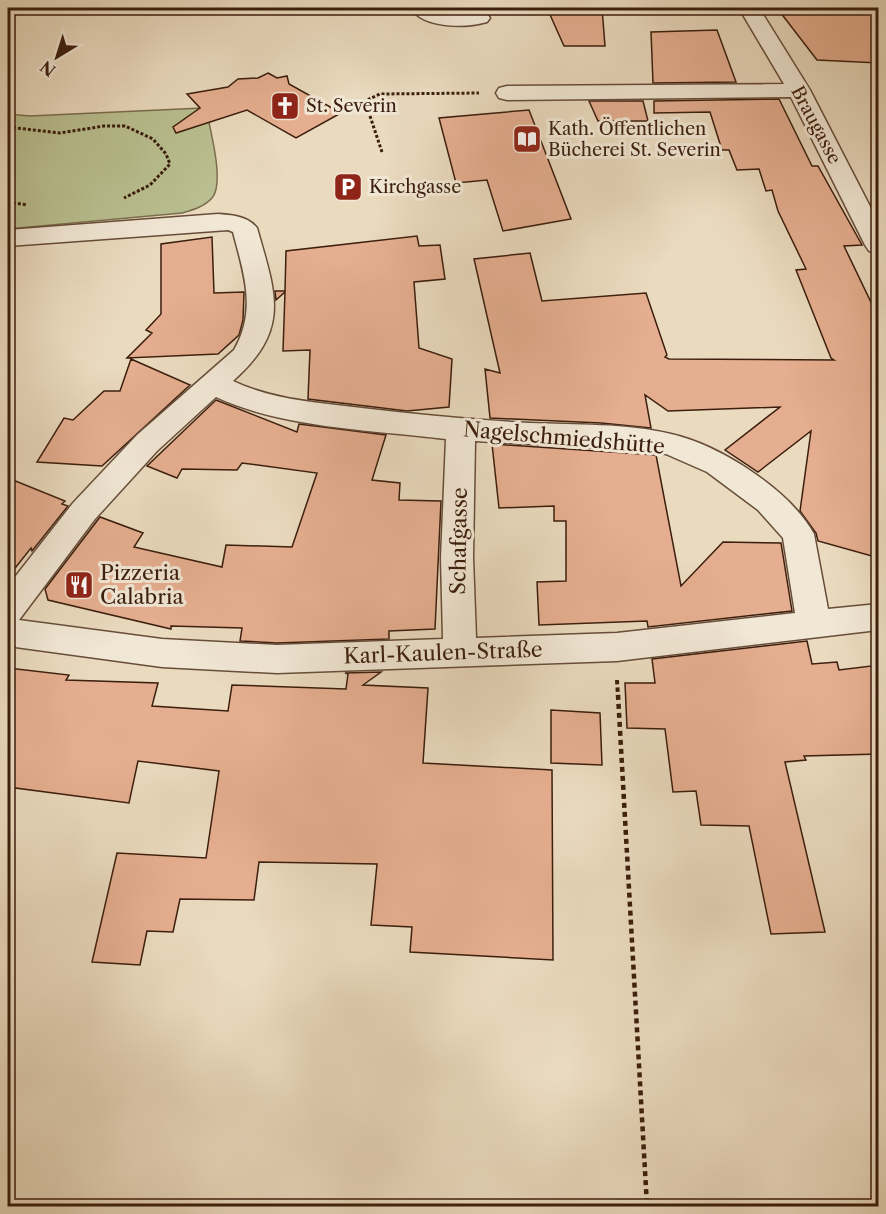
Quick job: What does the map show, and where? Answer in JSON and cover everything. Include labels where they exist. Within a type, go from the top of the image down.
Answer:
[{"type":"street","points":[[420,8],[429,15],[440,17],[480,18]]},
{"type":"street","name":"Braugasse","points":[[749,8],[800,90],[879,245]]},
{"type":"street","points":[[507,93],[800,90]]},
{"type":"street","points":[[8,238],[218,222],[232,223],[244,228],[256,271],[260,321],[255,338],[244,356],[147,443],[84,511],[8,610]]},
{"type":"street","name":"Nagelschmiedshütte","points":[[214,384],[248,400],[298,411],[461,430],[617,438],[670,444],[718,464],[769,502],[798,534],[814,625]]},
{"type":"street","name":"Schafgasse","points":[[459,653],[457,558],[461,430]]},
{"type":"street","name":"Karl-Kaulen-Straße","points":[[8,632],[162,653],[278,659],[616,647],[879,617]]},
{"type":"path","points":[[382,152],[366,104],[369,99],[380,94],[507,93]]},
{"type":"path","points":[[8,127],[69,134],[106,126],[124,126],[156,140],[167,154],[170,164],[159,179],[143,191],[119,200]]},
{"type":"path","points":[[8,202],[35,205]]},
{"type":"path","points":[[616,647],[647,1206]]},
{"type":"green space","points":[[206,109],[217,169],[216,191],[205,204],[182,213],[8,229],[8,114],[30,116]]},
{"type":"building","points":[[547,8],[602,8],[605,46],[564,46]]},
{"type":"building","points":[[777,8],[874,12],[879,27],[879,63],[817,60]]},
{"type":"building","points":[[717,30],[736,82],[653,83],[651,32]]},
{"type":"building","name":"St. Severin","points":[[268,73],[277,78],[287,76],[289,84],[341,113],[296,138],[247,110],[176,133],[173,127],[200,108],[187,94],[228,87],[238,79],[258,78]]},
{"type":"building","points":[[779,99],[812,166],[818,166],[862,245],[844,246],[879,319],[879,558],[818,541],[816,533],[800,511],[811,431],[758,472],[725,450],[780,407],[668,411],[645,395],[651,428],[601,423],[490,418],[485,369],[500,373],[474,259],[530,253],[542,301],[646,293],[667,355],[665,357],[669,359],[834,360],[831,358],[796,270],[806,269],[778,211],[772,190],[766,191],[759,169],[737,170],[729,150],[722,150],[710,112],[654,113],[654,101]]},
{"type":"building","points":[[589,101],[643,101],[648,121],[598,121]]},
{"type":"building","points":[[529,110],[571,219],[503,231],[487,180],[456,183],[439,118]]},
{"type":"building","points":[[417,236],[419,246],[440,245],[445,279],[414,282],[419,348],[452,359],[449,407],[407,411],[308,399],[310,350],[283,351],[285,292],[276,300],[275,291],[285,291],[286,251]]},
{"type":"building","points":[[212,237],[214,293],[244,292],[243,320],[239,335],[218,354],[127,358],[152,333],[146,330],[161,314],[161,244]]},
{"type":"building","points":[[131,359],[190,385],[102,466],[37,462],[64,418],[73,420],[104,391],[120,391]]},
{"type":"building","points":[[216,400],[297,432],[299,424],[386,435],[372,480],[400,483],[399,500],[441,501],[435,629],[389,631],[389,639],[277,643],[240,641],[242,628],[171,626],[171,629],[48,600],[45,589],[100,517],[143,533],[134,547],[222,567],[226,545],[292,547],[317,473],[242,463],[237,470],[182,469],[177,478],[147,466]]},
{"type":"building","points":[[492,444],[656,455],[681,586],[723,542],[781,543],[792,611],[648,627],[647,621],[539,625],[537,582],[566,581],[566,521],[554,521],[554,506],[499,508]]},
{"type":"building","points":[[8,478],[65,501],[62,504],[68,506],[8,577]]},
{"type":"building","points":[[807,641],[812,664],[837,662],[839,670],[879,665],[879,754],[804,756],[806,760],[785,762],[825,932],[771,934],[749,826],[701,825],[696,791],[673,792],[665,729],[627,728],[625,683],[655,683],[652,659]]},
{"type":"building","points":[[8,668],[69,675],[66,680],[158,683],[152,706],[228,711],[232,685],[346,689],[348,674],[345,673],[381,672],[363,685],[428,688],[423,763],[552,770],[553,960],[410,952],[412,927],[371,925],[377,864],[259,862],[254,900],[180,899],[173,932],[147,931],[140,965],[92,962],[117,853],[206,858],[219,771],[138,761],[129,803],[8,787]]},
{"type":"building","points":[[551,710],[600,713],[602,765],[551,763]]},
{"type":"place","name":"St. Severin","points":[[285,106]]},
{"type":"place","name":"Kath. Öffentlichen Bücherei St. Severin","points":[[527,139]]},
{"type":"place","name":"Kirchgasse","points":[[348,187]]},
{"type":"place","name":"Pizzeria Calabria","points":[[79,585]]}]
